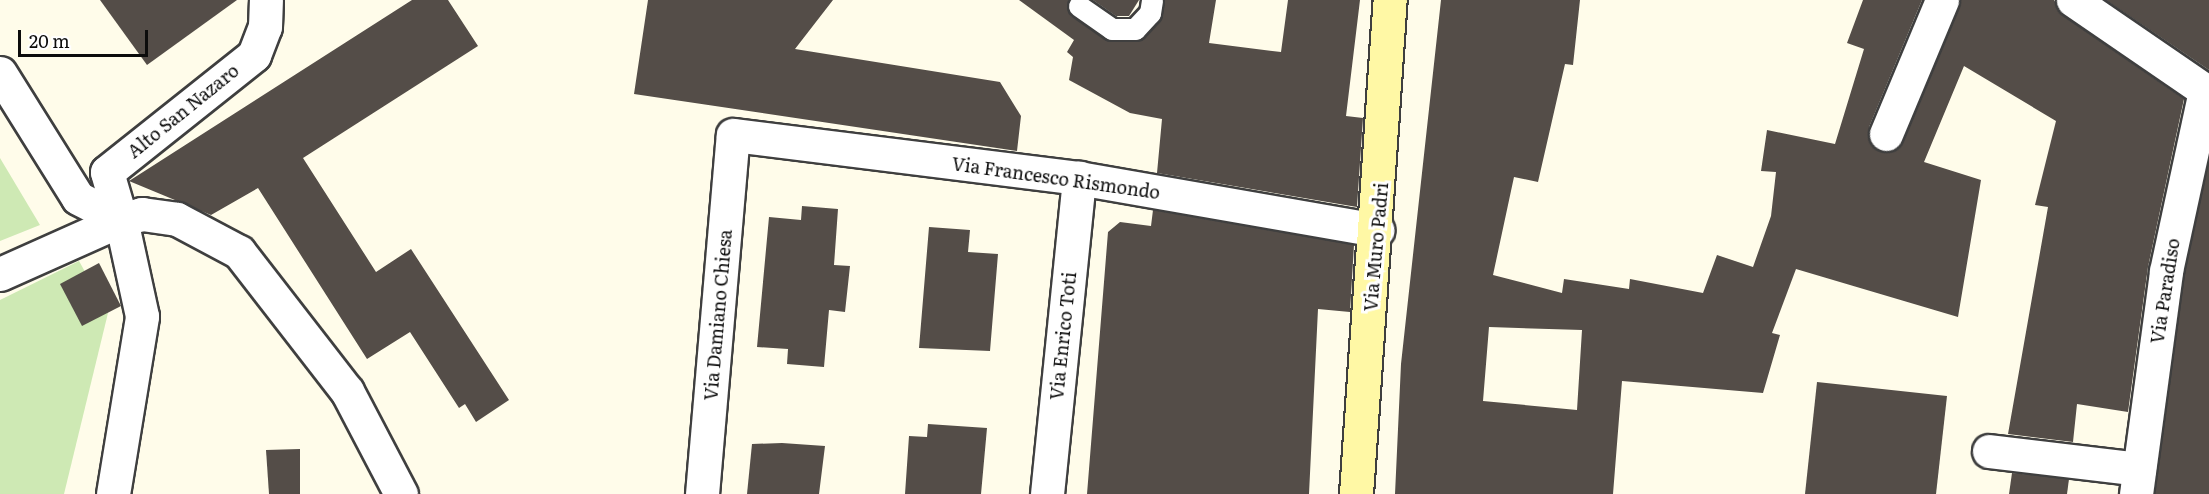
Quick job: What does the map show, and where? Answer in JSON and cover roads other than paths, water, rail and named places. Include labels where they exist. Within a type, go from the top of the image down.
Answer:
[{"type":"main road","name":"Via Muro Padri","points":[[1356,494],[1377,230],[1390,0]]},
{"type":"street","name":"Alto San Nazaro","points":[[121,220],[107,172],[254,55],[265,27],[266,0]]},
{"type":"street","points":[[1886,134],[1942,0]]},
{"type":"street","points":[[2073,0],[2207,92]]},
{"type":"street","points":[[0,74],[78,198],[121,220]]},
{"type":"street","name":"Via Paradiso","points":[[2137,481],[2166,271],[2207,92]]},
{"type":"street","name":"Via Francesco Rismondo","points":[[733,135],[1079,178],[1377,230]]},
{"type":"street","name":"Via Damiano Chiesa","points":[[702,494],[733,135]]},
{"type":"street","name":"Via Enrico Toti","points":[[1047,494],[1079,178]]},
{"type":"street","points":[[0,274],[70,248],[121,220],[142,214],[177,219],[239,252],[347,391],[401,494]]},
{"type":"street","points":[[113,494],[142,316],[121,220]]},
{"type":"street","points":[[1989,451],[2137,481]]},
{"type":"lane","points":[[1079,6],[1112,28],[1135,29],[1150,13],[1152,0]]}]
